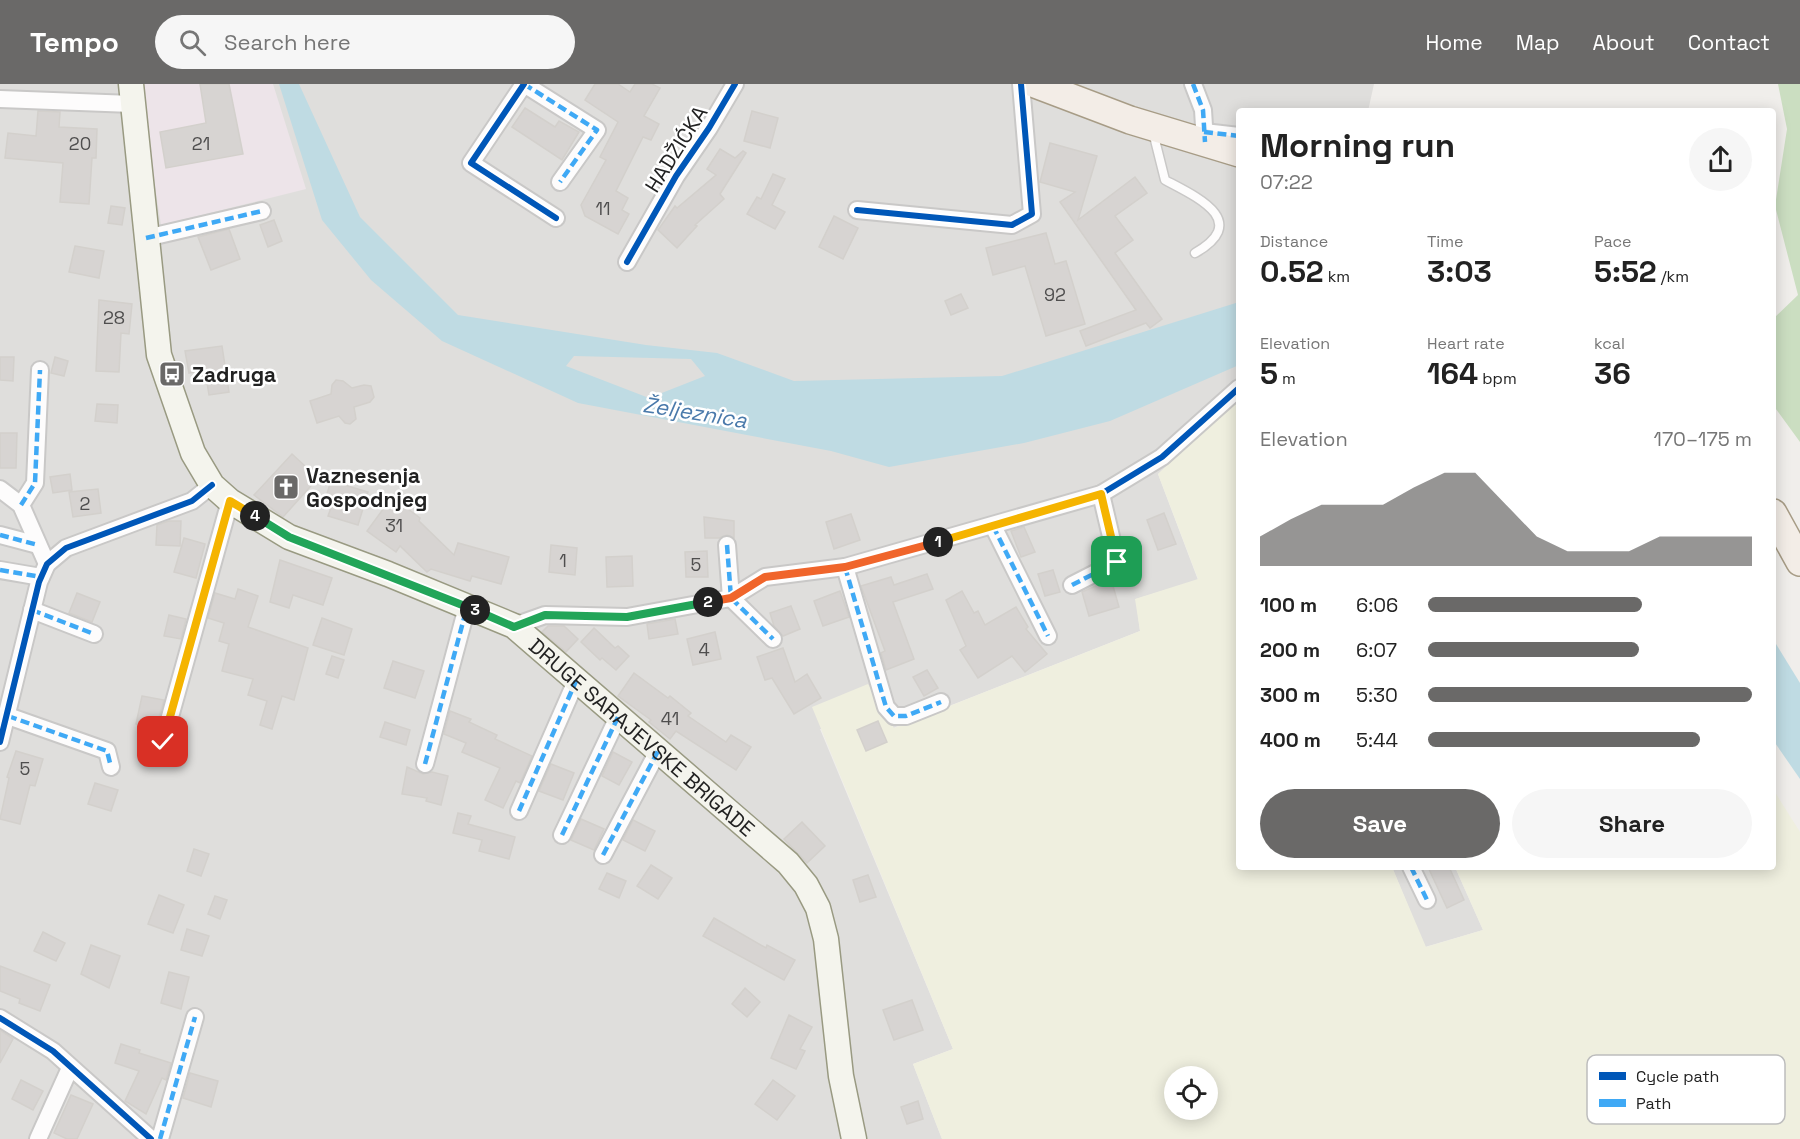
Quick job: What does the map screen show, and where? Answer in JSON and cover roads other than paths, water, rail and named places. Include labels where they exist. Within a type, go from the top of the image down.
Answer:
[{"type":"main road","points":[[1035,84],[1151,126],[1205,137],[1236,152]]},
{"type":"main road","name":"DRUGE SARAJEVSKE BRIGADE","points":[[132,94],[159,355],[193,453],[221,493],[289,537],[514,627],[788,863],[806,885],[818,908],[830,968],[841,1076],[854,1139]]},
{"type":"main road","points":[[1776,518],[1800,562]]},
{"type":"street","points":[[556,218],[471,163],[524,84],[597,130],[560,182]]},
{"type":"street","name":"HADŽIĆKA","points":[[627,262],[676,176],[710,128],[735,84]]},
{"type":"street","points":[[857,210],[1012,225],[1032,214],[1021,84]]},
{"type":"street","points":[[1193,84],[1203,110],[1205,137],[1236,136]]},
{"type":"street","points":[[0,99],[132,94]]},
{"type":"street","points":[[146,238],[262,211]]},
{"type":"street","points":[[21,505],[35,483],[40,370]]},
{"type":"street","points":[[514,627],[545,615],[627,617],[731,598],[765,577],[845,567],[1101,494],[1162,457],[1236,391]]},
{"type":"street","points":[[0,489],[21,505],[38,545],[44,571]]},
{"type":"street","points":[[0,742],[32,610],[44,571],[66,548],[192,501],[221,493],[163,742]]},
{"type":"street","points":[[1072,585],[1117,562],[1101,494]]},
{"type":"street","points":[[993,526],[1048,636]]},
{"type":"street","points":[[0,536],[38,545]]},
{"type":"street","points":[[727,545],[731,598],[773,639]]},
{"type":"street","points":[[845,567],[886,707],[894,716],[906,716],[940,702]]},
{"type":"street","points":[[0,570],[44,571]]},
{"type":"street","points":[[425,764],[467,607]]},
{"type":"street","points":[[32,610],[94,634]]},
{"type":"street","points":[[519,811],[576,681]]},
{"type":"street","points":[[8,716],[107,751],[111,767]]},
{"type":"street","points":[[562,835],[618,717]]},
{"type":"street","points":[[603,855],[658,751]]},
{"type":"street","points":[[1412,870],[1426,900]]},
{"type":"street","points":[[160,1139],[195,1017]]},
{"type":"street","points":[[0,1018],[53,1051],[69,1068],[151,1139]]},
{"type":"street","points":[[38,1139],[69,1068]]},
{"type":"lane","points":[[1151,126],[1165,180],[1206,202],[1218,214],[1219,230],[1214,242],[1195,253]]},
{"type":"water","name":"Željeznica","points":[[279,84],[299,84],[360,217],[458,315],[646,345],[717,353],[794,381],[1002,376],[1236,303],[1236,366],[1110,421],[1024,443],[889,467],[831,451],[578,403],[442,341],[371,280],[322,220]],"holes":[[[574,356],[691,359],[705,376],[649,398],[566,366]]]},
{"type":"water","points":[[1776,644],[1800,683],[1800,779],[1776,744]]},
{"type":"place","name":"Zadruga","points":[[172,374]]},
{"type":"place","name":"Vaznesenja Gospodnjeg","points":[[286,487]]}]
